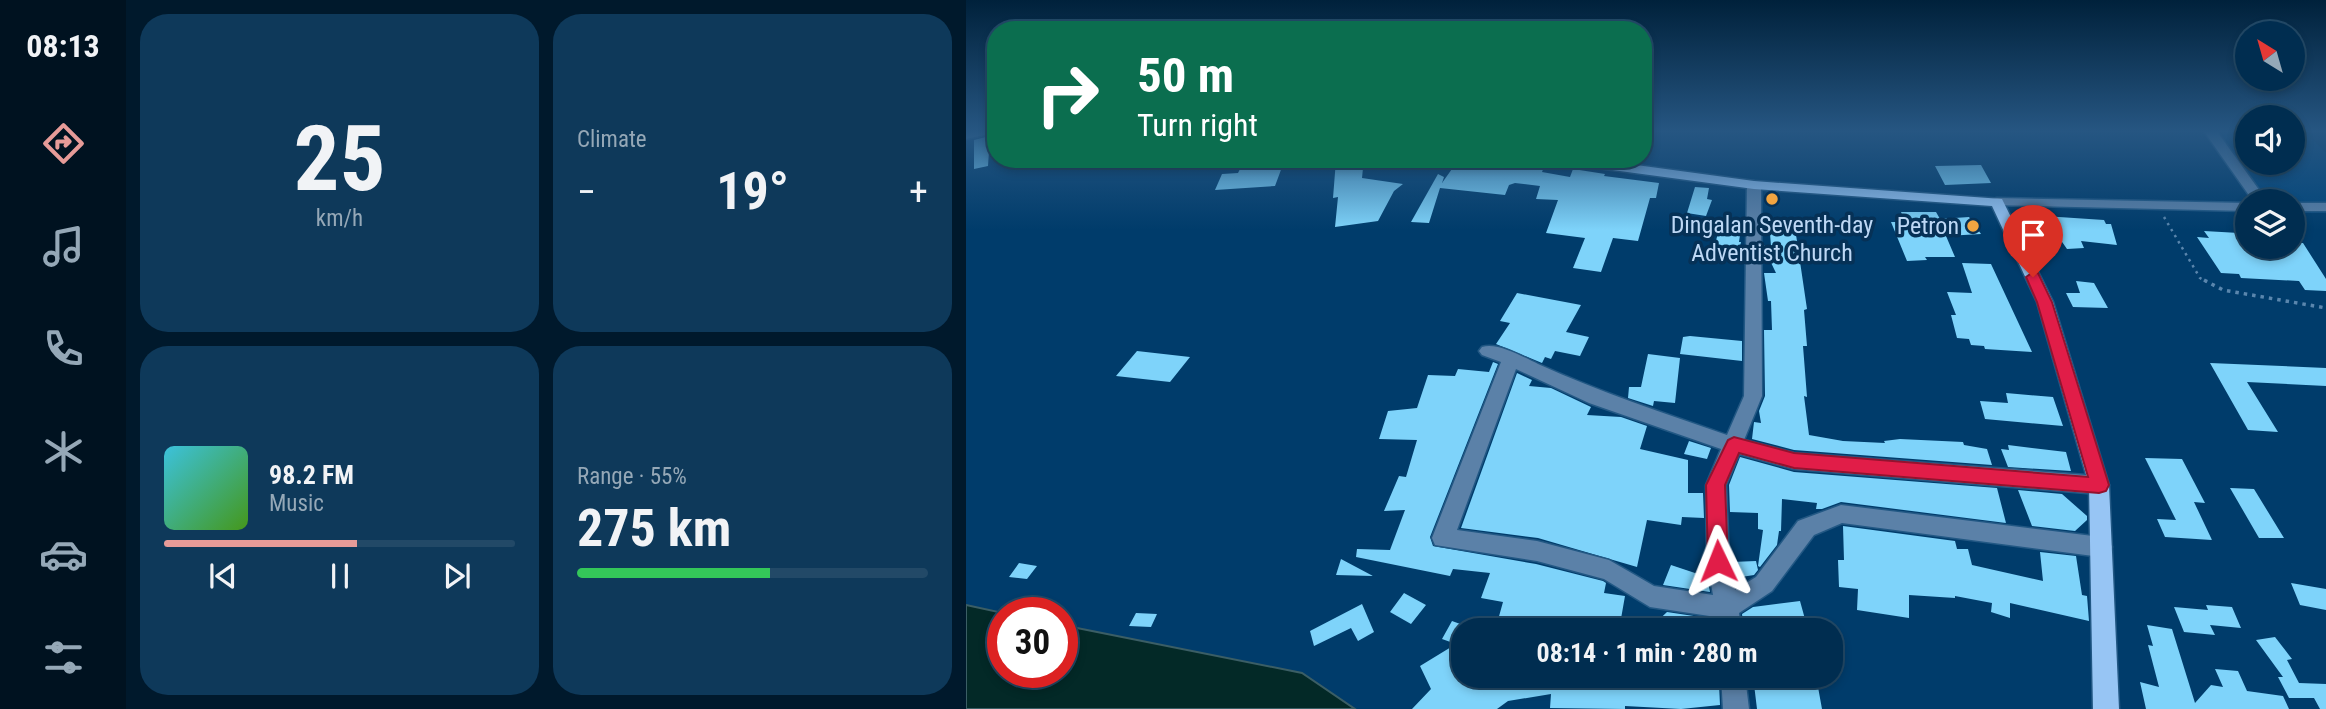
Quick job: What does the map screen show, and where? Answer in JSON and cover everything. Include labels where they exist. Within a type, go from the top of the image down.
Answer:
[{"type":"main road","points":[[1627,168],[1754,185],[1997,202],[2045,302],[2099,485],[2106,709]]},
{"type":"street","points":[[2233,163],[2251,189]]},
{"type":"street","points":[[1728,618],[1718,561],[1716,485],[1753,396],[1754,185]]},
{"type":"street","points":[[1997,202],[2235,207]]},
{"type":"street","points":[[2305,207],[2326,207]]},
{"type":"street","points":[[1488,352],[1511,359],[1596,398],[1734,445],[1794,461],[2099,485]]},
{"type":"street","points":[[1511,359],[1443,538],[1537,551],[1609,570],[1650,596],[1727,608],[1764,584],[1806,527],[1841,514],[2101,547]]},
{"type":"street","points":[[1734,688],[1736,709]]},
{"type":"path","points":[[2158,206],[2200,278],[2223,290],[2326,308]]},
{"type":"shaded area","points":[[2305,163],[2326,163],[2326,213],[2305,213],[2305,189],[2258,189],[2249,175],[2305,175]]},
{"type":"shaded area","points":[[966,605],[987,610],[987,688],[1078,688],[1078,628],[1302,673],[1355,709],[966,709]]},
{"type":"building","points":[[974,163],[987,163],[987,166],[974,169]]},
{"type":"building","points":[[1981,165],[1991,183],[1945,185],[1935,166]]},
{"type":"building","points":[[1240,168],[1282,168],[1275,186],[1215,190],[1222,174],[1238,173]]},
{"type":"building","points":[[1335,168],[1363,168],[1362,178],[1403,184],[1394,191],[1378,221],[1335,227],[1338,197],[1333,198]]},
{"type":"building","points":[[1453,168],[1544,168],[1542,172],[1570,177],[1573,169],[1659,183],[1656,198],[1650,198],[1638,241],[1613,238],[1601,272],[1573,268],[1585,238],[1546,233],[1558,200],[1536,199],[1540,186],[1515,183],[1509,185],[1505,195],[1440,188],[1429,223],[1411,222],[1438,174],[1444,177],[1442,183]]},
{"type":"building","points":[[1695,187],[1709,188],[1707,199],[1712,200],[1706,216],[1687,213]]},
{"type":"building","points":[[1901,212],[1936,212],[1940,219],[1969,217],[1981,234],[1946,236],[1955,257],[1925,257],[1927,260],[1907,261],[1891,222],[1905,222]]},
{"type":"building","points":[[2044,216],[2104,220],[2106,224],[2111,224],[2117,245],[2081,241],[2084,248],[2067,249]]},
{"type":"building","points":[[1769,221],[1794,221],[1807,309],[1804,310],[1807,346],[1803,346],[1807,397],[1804,396],[1809,435],[1843,441],[1885,443],[1884,441],[1900,439],[1963,442],[1964,445],[1987,449],[1992,465],[1794,450],[1752,439],[1754,422],[1761,423],[1759,411],[1765,396],[1764,330],[1772,330],[1771,301],[1768,301],[1764,273],[1776,273],[1764,248],[1764,245],[1771,246]]},
{"type":"building","points":[[2204,231],[2235,233],[2235,259],[2305,259],[2305,246],[2326,279],[2326,291],[2305,290],[2299,281],[2241,278],[2239,274],[2221,273],[2197,237],[2209,238]]},
{"type":"building","points":[[1718,233],[1740,235],[1738,255],[1713,252]]},
{"type":"building","points":[[1962,263],[1991,264],[2032,352],[1985,349],[1984,346],[1971,345],[1969,339],[1957,338],[1951,315],[1956,315],[1947,292],[1972,293]]},
{"type":"building","points":[[2076,281],[2094,283],[2108,308],[2073,307],[2066,293],[2080,293]]},
{"type":"building","points":[[1517,293],[1581,305],[1566,332],[1589,337],[1580,356],[1555,351],[1551,359],[1545,357],[1542,363],[1496,344],[1510,323],[1500,321]]},
{"type":"building","points":[[1683,337],[1742,341],[1742,361],[1680,354]]},
{"type":"building","points":[[1137,351],[1190,357],[1170,382],[1116,376]]},
{"type":"building","points":[[1648,354],[1680,358],[1675,403],[1654,401],[1653,406],[1628,398],[1629,387],[1641,387]]},
{"type":"building","points":[[1493,362],[1498,364],[1430,537],[1433,546],[1536,564],[1603,581],[1606,583],[1604,593],[1625,596],[1621,618],[1499,618],[1503,602],[1481,598],[1490,573],[1453,569],[1450,576],[1356,557],[1357,549],[1390,550],[1405,510],[1384,511],[1399,476],[1406,477],[1417,440],[1379,439],[1388,411],[1417,408],[1428,375],[1455,376],[1458,369],[1489,372]]},
{"type":"building","points":[[2210,363],[2326,368],[2326,386],[2247,382],[2278,432],[2248,430]]},
{"type":"building","points":[[1517,373],[1532,380],[1529,386],[1551,388],[1591,407],[1587,415],[1621,417],[1647,426],[1640,449],[1688,460],[1688,493],[1703,493],[1704,518],[1682,517],[1681,525],[1647,520],[1637,567],[1538,538],[1461,528]]},
{"type":"building","points":[[2006,393],[2053,397],[2063,426],[1985,419],[1980,401],[2008,403]]},
{"type":"building","points":[[1689,441],[1711,448],[1707,459],[1684,454]]},
{"type":"building","points":[[2008,445],[2066,452],[2071,471],[2008,467],[2001,449],[2009,450]]},
{"type":"building","points":[[1740,457],[1794,472],[1997,488],[2006,523],[1841,502],[1816,509],[1817,503],[1782,499],[1781,531],[1777,545],[1760,567],[1763,530],[1758,529],[1758,513],[1730,512],[1729,485]]},
{"type":"building","points":[[2145,458],[2182,459],[2205,503],[2194,502],[2212,540],[2165,537],[2157,519],[2176,520]]},
{"type":"building","points":[[2230,488],[2254,489],[2284,538],[2259,538]]},
{"type":"building","points":[[2018,490],[2062,494],[2087,516],[2087,520],[2075,531],[2032,526]]},
{"type":"building","points":[[1843,526],[1955,541],[1957,549],[1968,549],[1972,565],[2043,581],[2040,552],[2076,556],[2082,595],[2087,596],[2089,621],[2010,603],[2010,618],[1991,612],[1992,603],[1955,596],[1909,595],[1909,618],[1857,610],[1858,589],[1839,587],[1838,560],[1844,560]]},
{"type":"building","points":[[1341,559],[1373,576],[1336,575]]},
{"type":"building","points":[[1756,561],[1758,570],[1754,575],[1735,578],[1732,562]]},
{"type":"building","points":[[1019,563],[1037,566],[1027,579],[1009,577]]},
{"type":"building","points":[[1671,565],[1707,577],[1710,592],[1663,585]]},
{"type":"building","points":[[2291,583],[2326,589],[2326,610],[2300,605]]},
{"type":"building","points":[[1404,593],[1426,605],[1411,624],[1390,612]]},
{"type":"building","points":[[1800,601],[1805,618],[1742,618],[1742,614],[1753,607]]},
{"type":"building","points":[[1362,604],[1374,632],[1358,641],[1351,628],[1314,646],[1310,631]]},
{"type":"building","points":[[2206,605],[2232,607],[2241,628],[2210,625],[2215,635],[2184,632],[2174,607],[2208,610]]},
{"type":"building","points":[[1667,612],[1707,618],[1661,618]]},
{"type":"building","points":[[1136,613],[1157,614],[1151,627],[1129,626]]},
{"type":"building","points":[[1451,623],[1451,642],[1442,639]]},
{"type":"building","points":[[2147,625],[2172,629],[2195,703],[2211,685],[2223,687],[2215,669],[2238,671],[2247,691],[2283,696],[2289,709],[2146,709],[2140,682],[2159,687],[2148,645],[2153,646]]},
{"type":"building","points":[[2275,637],[2292,659],[2287,660],[2299,683],[2326,684],[2326,709],[2320,709],[2314,698],[2289,698],[2278,677],[2283,677],[2256,640]]},
{"type":"building","points":[[1451,647],[1451,688],[1719,688],[1720,705],[1681,709],[1625,706],[1625,709],[1550,708],[1551,694],[1508,701],[1497,709],[1412,709],[1431,689],[1420,666]]},
{"type":"building","points":[[1754,688],[1818,688],[1822,709],[1757,709]]},
{"type":"place","name":"Dingalan Seventh-day Adventist Church","points":[[1772,199]]},
{"type":"place","name":"Petron","points":[[1973,226]]},
{"type":"route","points":[[1718,561],[1716,485],[1734,445],[1794,461],[2099,485],[2045,302],[2033,277]]}]
